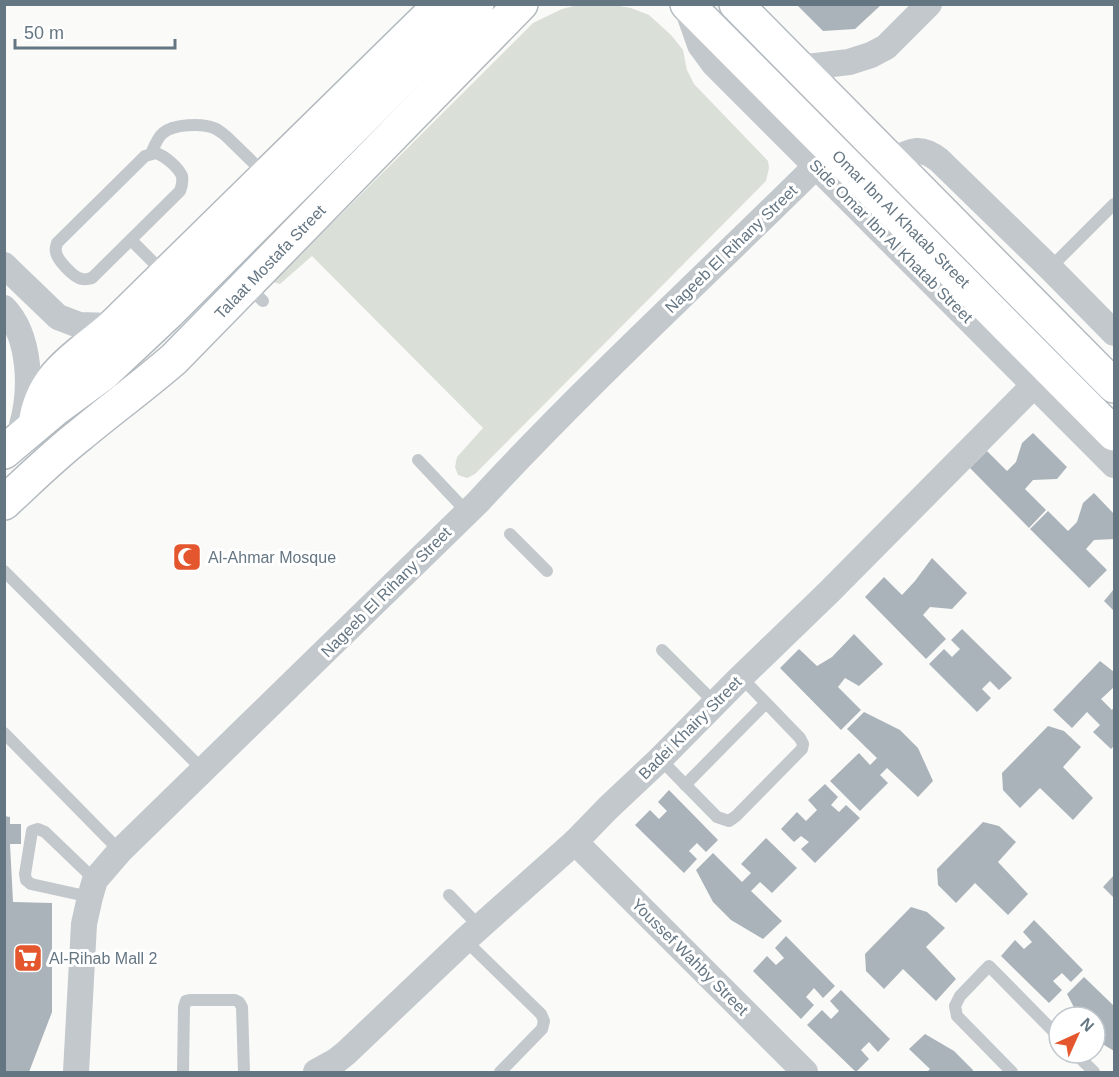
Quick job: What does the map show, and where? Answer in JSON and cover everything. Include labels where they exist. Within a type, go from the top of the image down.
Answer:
[{"type":"street","points":[[19,439],[51,381],[72,359],[113,326],[441,4]]},
{"type":"street","points":[[19,439],[103,374],[168,313],[477,4]]},
{"type":"street","name":"Talaat Mostafa Street","points":[[4,504],[79,435],[152,379],[255,293],[521,4]]},
{"type":"street","name":"Side Omar Ibn Al Khatab Street","points":[[687,4],[700,45],[714,64],[815,167],[1043,376],[1114,465]]},
{"type":"street","name":"Omar Ibn Al Khatab Street","points":[[687,4],[1043,376],[1114,434]]},
{"type":"street","name":"Omar Ibn Al Khatab Street","points":[[736,4],[1114,386]]},
{"type":"street","points":[[799,68],[849,62],[871,55],[886,47],[930,4]]},
{"type":"street","points":[[891,161],[910,152],[921,151],[939,160],[1114,333]]},
{"type":"street","name":"Nageeb El Rihany Street","points":[[76,1072],[84,924],[92,889],[120,851],[466,512],[602,373],[815,167]]},
{"type":"street","points":[[4,265],[58,317],[90,327],[113,326]]},
{"type":"street","points":[[6,311],[18,327],[23,342],[27,372],[26,401],[19,439]]},
{"type":"street","name":"Badei Khairy Street","points":[[316,1072],[346,1053],[472,934],[575,842],[830,592],[1043,376]]},
{"type":"street","name":"Youssef Wahby Street","points":[[575,842],[805,1072]]},
{"type":"lane","points":[[151,154],[159,137],[168,129],[206,126],[220,131],[267,176]]},
{"type":"lane","points":[[156,153],[164,157],[181,173],[182,186],[176,196],[131,240],[92,278],[86,280],[75,276],[59,260],[55,249],[61,238],[141,160],[156,153]]},
{"type":"lane","points":[[1050,268],[1114,204]]},
{"type":"lane","points":[[131,240],[166,275]]},
{"type":"lane","points":[[418,460],[466,512]]},
{"type":"lane","points":[[510,534],[548,571]]},
{"type":"lane","points":[[4,571],[204,771]]},
{"type":"lane","points":[[662,650],[715,703]]},
{"type":"lane","points":[[660,759],[717,817],[729,821],[736,816],[802,749],[803,744],[800,738],[741,677]]},
{"type":"lane","points":[[685,785],[765,704]]},
{"type":"lane","points":[[4,733],[120,851]]},
{"type":"lane","points":[[38,829],[45,832],[92,889],[31,884],[26,880],[32,831],[38,829]]},
{"type":"lane","points":[[449,895],[472,934],[541,1014],[544,1021],[542,1029],[500,1072]]},
{"type":"lane","points":[[1012,1072],[957,1017],[955,1006],[960,996],[989,966],[1047,1025]]},
{"type":"lane","points":[[183,1072],[186,1001],[234,999],[242,1006],[244,1072]]},
{"type":"shaded area","points":[[578,5],[614,5],[631,8],[649,15],[671,35],[683,50],[687,70],[694,84],[768,161],[766,181],[475,474],[467,478],[458,475],[455,467],[457,457],[483,428],[312,256],[280,284],[273,282],[533,23],[562,9]]},
{"type":"building","points":[[796,4],[882,4],[855,29],[823,31]]},
{"type":"building","points":[[1033,433],[1067,467],[1057,479],[1033,480],[1025,489],[1046,510],[1029,528],[970,468],[987,451],[1007,471],[1016,462],[1022,443]]},
{"type":"building","points":[[1094,493],[1114,514],[1114,539],[1094,540],[1086,549],[1107,570],[1089,588],[1030,529],[1048,511],[1068,531],[1077,522],[1083,503]]},
{"type":"building","points":[[932,558],[967,593],[952,609],[930,607],[923,615],[946,639],[926,659],[865,597],[884,577],[902,595]]},
{"type":"building","points":[[1114,589],[1114,611],[1104,601]]},
{"type":"building","points":[[962,629],[1012,678],[999,690],[990,681],[982,689],[991,698],[977,712],[929,664],[944,649],[952,657],[960,649],[951,640]]},
{"type":"building","points":[[854,634],[883,664],[859,686],[845,678],[838,687],[861,710],[841,730],[780,668],[799,649],[817,666],[832,657]]},
{"type":"building","points":[[1100,661],[1114,672],[1114,687],[1101,699],[1112,710],[1114,707],[1114,746],[1111,749],[1093,732],[1100,725],[1087,712],[1072,728],[1053,710]]},
{"type":"building","points":[[864,712],[900,730],[918,748],[933,781],[918,797],[887,768],[880,775],[888,783],[860,811],[830,781],[859,753],[870,765],[877,758],[847,729]]},
{"type":"building","points":[[1048,726],[1064,731],[1081,747],[1063,767],[1093,798],[1073,820],[1040,788],[1020,808],[1003,790],[1002,773]]},
{"type":"building","points":[[825,784],[838,797],[831,805],[839,812],[846,805],[860,818],[815,863],[801,849],[809,842],[801,836],[794,842],[781,829],[797,812],[806,821],[817,810],[808,800]]},
{"type":"building","points":[[669,790],[718,840],[706,852],[697,843],[689,851],[697,859],[684,873],[635,825],[650,810],[659,819],[667,811],[658,802]]},
{"type":"building","name":"Al-Rihab Mall 2","points":[[4,816],[10,817],[10,824],[21,824],[21,844],[10,844],[13,902],[52,903],[52,1012],[29,1072],[4,1072]]},
{"type":"building","points":[[983,822],[999,826],[1016,842],[998,862],[1028,894],[1008,915],[975,883],[956,903],[938,885],[937,869]]},
{"type":"building","points":[[766,838],[797,868],[772,893],[760,882],[751,891],[782,921],[763,939],[731,920],[713,902],[696,870],[713,853],[742,882],[751,873],[741,864]]},
{"type":"building","points":[[1114,875],[1114,898],[1103,887]]},
{"type":"building","points":[[911,907],[927,912],[945,928],[926,947],[956,979],[936,1001],[903,969],[884,989],[866,971],[865,954]]},
{"type":"building","points":[[1034,920],[1083,970],[1071,982],[1062,973],[1053,981],[1062,990],[1049,1003],[1001,956],[1015,940],[1024,949],[1032,942],[1023,932]]},
{"type":"building","points":[[786,936],[835,986],[823,998],[814,988],[806,997],[814,1005],[801,1019],[753,971],[767,956],[776,965],[784,958],[775,948]]},
{"type":"building","points":[[1084,977],[1113,1005],[1114,1003],[1114,1051],[1107,1047],[1107,1005],[1073,1005],[1067,994]]},
{"type":"building","points":[[841,990],[890,1039],[878,1052],[869,1042],[861,1050],[869,1059],[856,1072],[807,1025],[822,1010],[831,1019],[839,1011],[830,1001]]},
{"type":"building","points":[[925,1034],[954,1051],[974,1072],[927,1072],[930,1069],[909,1049]]},
{"type":"place","name":"Al-Ahmar Mosque","points":[[187,557]]},
{"type":"place","name":"Al-Rihab Mall 2","points":[[28,958]]}]
